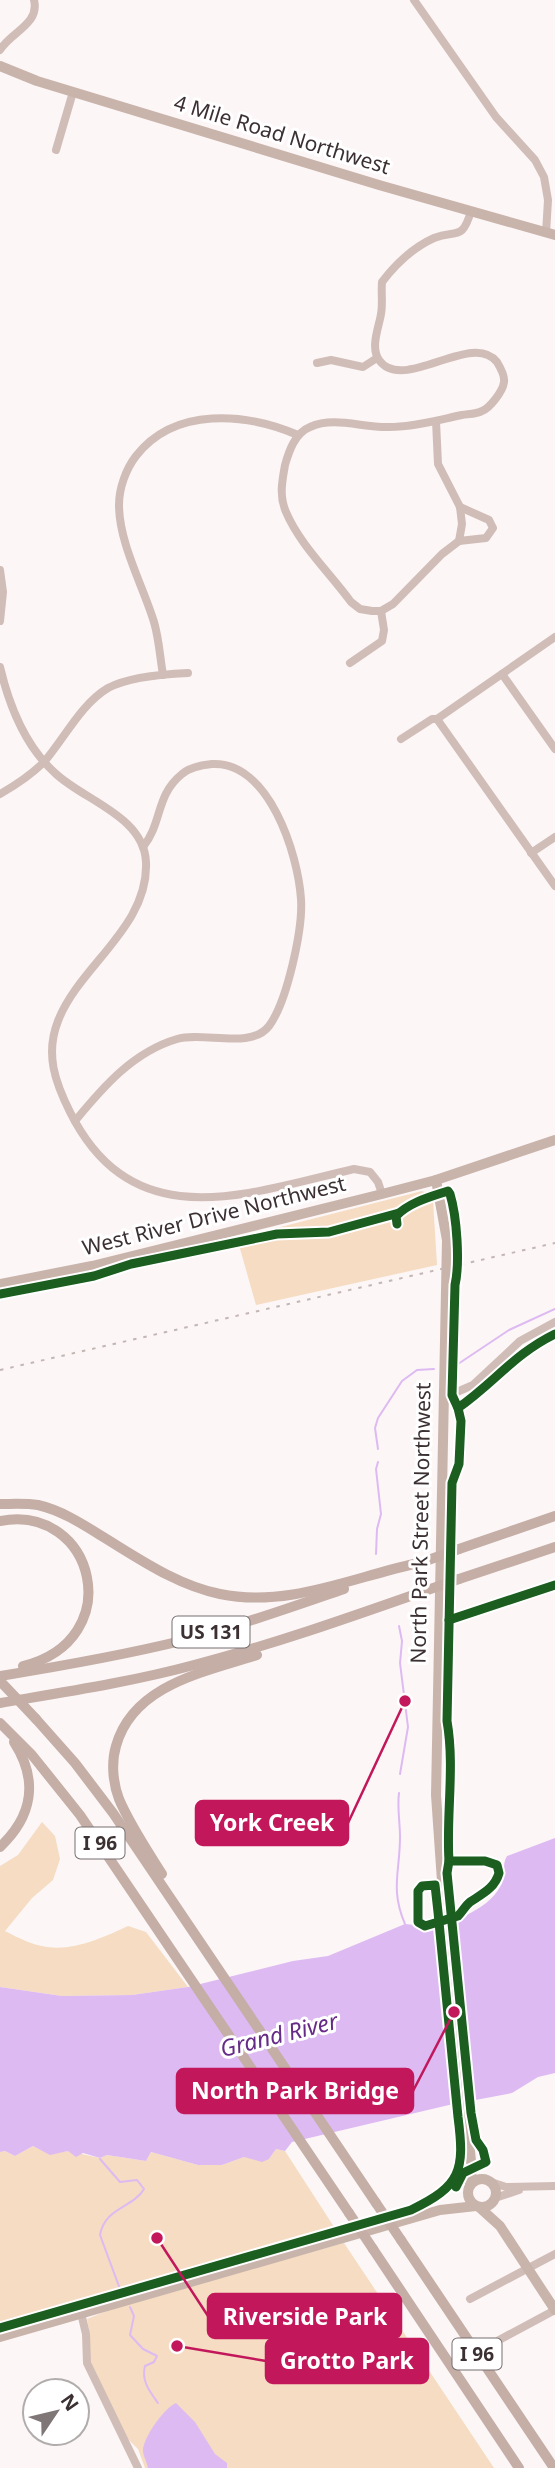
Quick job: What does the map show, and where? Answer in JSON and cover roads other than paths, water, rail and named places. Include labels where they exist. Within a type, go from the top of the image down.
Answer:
[{"type":"highway","points":[[0,1504],[37,1505],[58,1511],[171,1577],[220,1594],[248,1598],[293,1595],[417,1563]]},
{"type":"highway","name":"US 131","points":[[0,1676],[118,1655],[187,1639],[274,1614],[555,1517]]},
{"type":"highway","points":[[0,1521],[19,1519],[40,1523],[63,1537],[79,1557],[87,1575],[89,1593],[82,1623],[76,1635],[63,1648],[41,1661],[0,1676]]},
{"type":"highway","name":"US 131","points":[[0,1703],[167,1672],[311,1631],[555,1548]]},
{"type":"highway","points":[[185,1920],[168,1884],[119,1799],[114,1770],[120,1735],[133,1713],[159,1691],[311,1631]]},
{"type":"highway","name":"I 96","points":[[0,1676],[94,1787],[554,2468]]},
{"type":"highway","points":[[0,1847],[21,1824],[27,1812],[29,1798],[26,1769],[19,1750],[2,1726]]},
{"type":"highway","name":"I 96","points":[[2,1726],[32,1755],[80,1815],[519,2468]]},
{"type":"main road","name":"4 Mile Road Northwest","points":[[0,66],[73,92],[551,234]]},
{"type":"main road","name":"West River Drive Northwest","points":[[0,1284],[92,1266],[436,1180],[555,1140]]},
{"type":"main road","name":"North Park Street Northwest","points":[[436,1180],[447,1240],[436,1795],[444,1910],[472,2170],[469,2187]]},
{"type":"main road","points":[[469,2152],[496,2190],[500,2226]]},
{"type":"main road","points":[[440,2210],[460,2198],[478,2179],[489,2181]]},
{"type":"main road","points":[[469,2187],[470,2201],[500,2226],[555,2310]]},
{"type":"main road","points":[[0,2337],[440,2210],[487,2206],[495,2199]]},
{"type":"street","points":[[0,50],[8,39],[32,20],[36,8],[34,0]]},
{"type":"street","points":[[414,0],[496,117],[535,160],[544,177],[551,234]]},
{"type":"street","points":[[56,150],[73,92]]},
{"type":"street","points":[[460,507],[489,520],[493,528],[486,538],[459,541],[442,554],[393,604],[381,611],[372,611],[360,609],[351,602],[296,531],[281,495],[288,454],[298,435],[308,427],[331,422],[388,427],[436,421],[484,411],[495,399],[504,382],[495,359],[485,353],[464,355],[398,371],[386,367],[377,358],[376,335],[381,312],[382,282],[408,255],[435,238],[454,236],[466,226],[471,211]]},
{"type":"street","points":[[317,363],[331,360],[363,367],[377,358]]},
{"type":"street","points":[[163,675],[155,624],[127,550],[118,506],[121,486],[131,463],[145,445],[162,432],[198,419],[251,421],[276,426],[298,435]]},
{"type":"street","points":[[436,421],[438,464],[460,507],[462,524],[459,541]]},
{"type":"street","points":[[0,570],[3,592],[0,621]]},
{"type":"street","points":[[350,663],[382,641],[384,631],[381,611]]},
{"type":"street","points":[[401,739],[432,719],[437,719],[555,637]]},
{"type":"street","points":[[0,667],[6,695],[20,726],[44,761],[72,787],[125,822],[143,847],[146,863],[139,898],[128,921],[65,1004],[52,1043],[56,1084],[75,1121],[95,1151],[120,1174],[138,1185],[165,1195],[196,1198],[244,1194],[354,1169],[370,1172],[378,1182],[382,1194]]},
{"type":"street","points":[[0,794],[29,776],[82,713],[108,688],[163,675],[188,673]]},
{"type":"street","points":[[502,674],[555,748]]},
{"type":"street","points":[[437,719],[555,886]]},
{"type":"street","points":[[75,1121],[121,1070],[142,1055],[177,1039],[194,1036],[247,1039],[258,1035],[268,1027],[283,998],[301,924],[301,898],[291,843],[281,821],[258,787],[243,772],[227,765],[202,765],[184,772],[169,786],[159,806],[153,835],[143,847]]},
{"type":"street","points":[[531,853],[555,837]]},
{"type":"street","points":[[443,1398],[473,1384],[520,1341],[555,1322]]},
{"type":"street","points":[[489,2181],[506,2187],[555,2186]]},
{"type":"street","points":[[495,2199],[526,2187]]},
{"type":"street","points":[[470,2299],[555,2254]]},
{"type":"street","points":[[499,2340],[555,2310]]},
{"type":"street","points":[[81,2313],[86,2334],[87,2363],[138,2468]]},
{"type":"water","name":"Grand River","points":[[555,1838],[555,2073],[538,2077],[512,2093],[292,2142],[285,2151],[276,2149],[269,2159],[262,2162],[244,2157],[222,2165],[198,2165],[151,2152],[146,2161],[107,2155],[100,2158],[83,2153],[76,2157],[68,2151],[50,2155],[33,2146],[15,2156],[5,2151],[0,2152],[0,1987],[62,1996],[132,1995],[188,1987],[293,1961],[328,1956],[405,1924],[415,1925],[425,1931],[467,1915],[486,1903],[502,1883],[507,1856]]},
{"type":"water","points":[[176,2403],[195,2422],[215,2454],[227,2463],[227,2468],[148,2468],[143,2452],[146,2440],[160,2417]]},
{"type":"waterway","points":[[455,1366],[509,1330],[555,1309]]},
{"type":"waterway","points":[[378,1449],[375,1428],[378,1418],[402,1381],[417,1370],[434,1369]]},
{"type":"waterway","points":[[376,1554],[377,1529],[381,1514],[376,1469],[378,1462]]},
{"type":"waterway","points":[[399,1626],[402,1641],[400,1663],[408,1727],[400,1774]]},
{"type":"waterway","points":[[399,1793],[397,1890],[400,1912],[405,1924]]},
{"type":"waterway","points":[[100,2159],[120,2182],[137,2180],[144,2189],[107,2219],[100,2235],[120,2289]]},
{"type":"waterway","points":[[130,2307],[134,2316],[130,2335],[143,2349],[157,2356],[154,2362],[145,2366],[144,2377],[158,2403]]},
{"type":"railway","points":[[0,1370],[555,1243]]},
{"type":"place","name":"York Creek","points":[[405,1701]]},
{"type":"place","name":"North Park Bridge","points":[[454,2012]]},
{"type":"place","name":"Riverside Park","points":[[157,2238]]},
{"type":"place","name":"Grotto Park","points":[[177,2346]]}]
